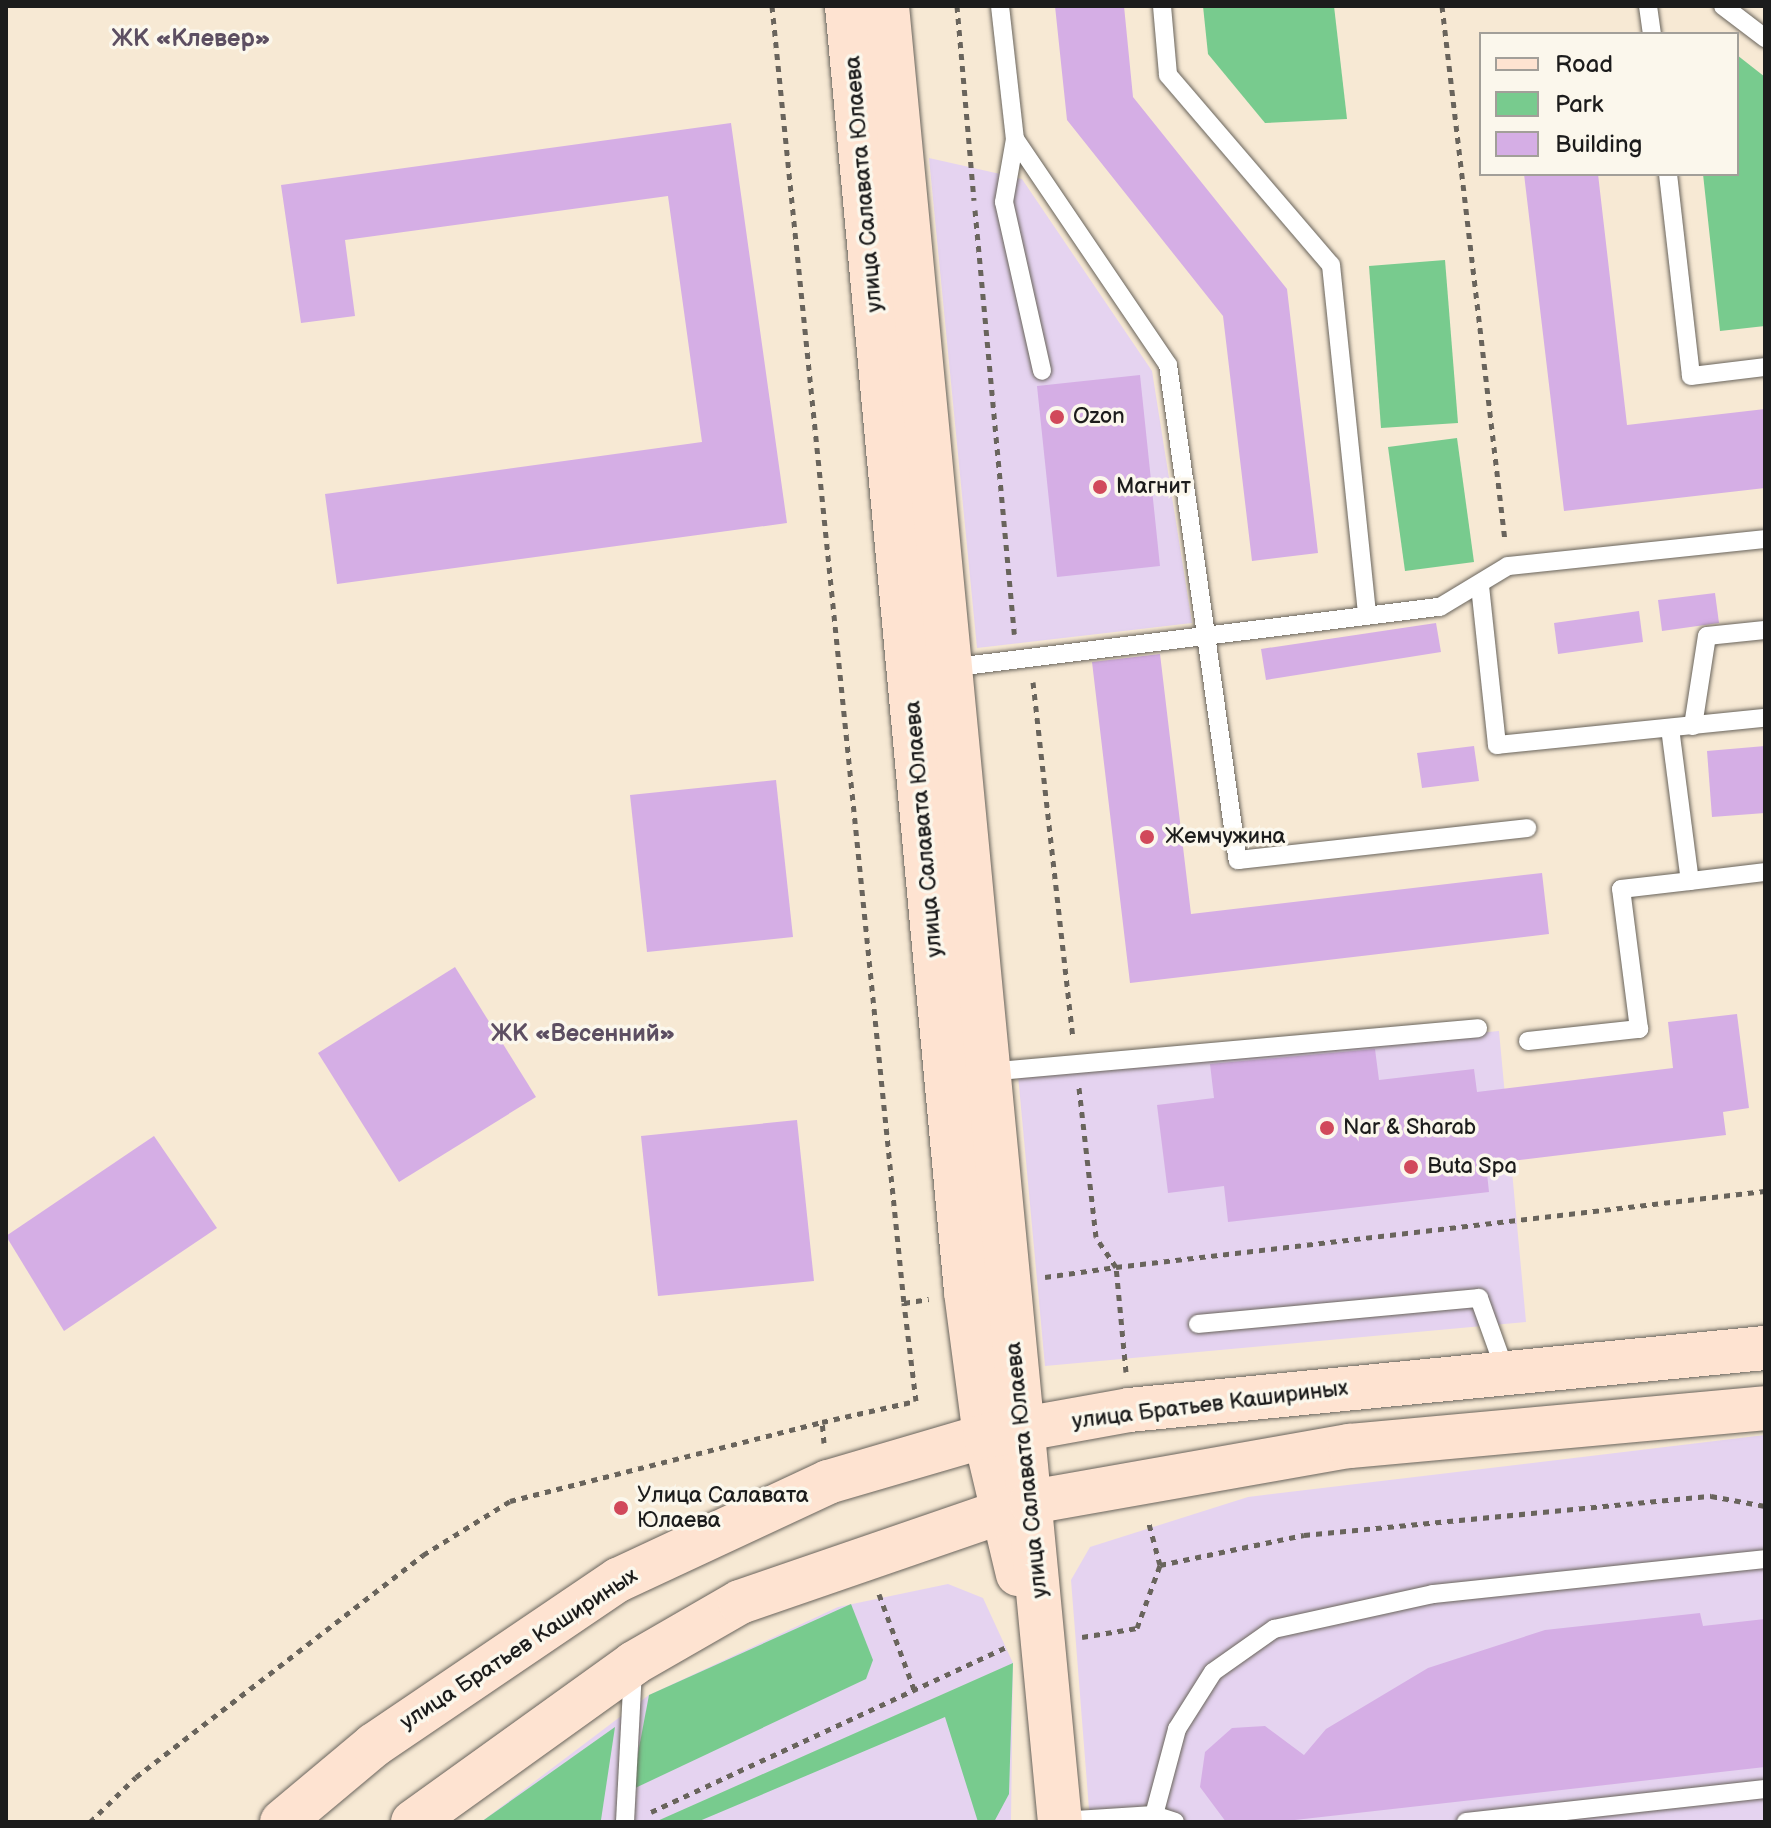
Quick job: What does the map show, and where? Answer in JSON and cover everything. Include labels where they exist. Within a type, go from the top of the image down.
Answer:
[{"type":"main road","name":"улица Салавата Юлаева","points":[[847,6],[966,1292],[1004,1433]]},
{"type":"main road","name":"улица Салавата Юлаева","points":[[887,6],[945,668],[986,1072],[1004,1433],[1015,1507],[1045,1643],[1060,1822]]},
{"type":"main road","name":"улица Братьев Кашириных","points":[[282,1822],[374,1745],[618,1580],[828,1482],[1004,1433],[1129,1410],[1765,1348]]},
{"type":"main road","points":[[1578,1367],[1584,1424]]},
{"type":"main road","points":[[413,1822],[634,1663],[740,1602],[1015,1507],[1350,1446],[1765,1408]]},
{"type":"lane","points":[[1000,6],[1015,139],[1004,202],[1042,371]]},
{"type":"lane","points":[[1162,6],[1168,75],[1331,265],[1367,615]]},
{"type":"lane","points":[[1648,6],[1652,32]]},
{"type":"lane","points":[[1723,6],[1765,38]]},
{"type":"lane","points":[[1015,139],[1168,365],[1238,860],[1527,828]]},
{"type":"lane","points":[[1668,176],[1691,376],[1765,367]]},
{"type":"lane","points":[[945,668],[1440,607],[1480,586],[1508,566],[1765,539]]},
{"type":"lane","points":[[1480,586],[1497,745],[1765,718]]},
{"type":"lane","points":[[1693,726],[1707,636],[1765,630]]},
{"type":"lane","points":[[1670,728],[1690,881]]},
{"type":"lane","points":[[1528,1041],[1639,1029],[1621,889],[1765,872]]},
{"type":"lane","points":[[986,1072],[1478,1028]]},
{"type":"lane","points":[[1198,1324],[1479,1298],[1506,1373]]},
{"type":"lane","points":[[1154,1815],[1177,1729],[1213,1672],[1274,1629],[1433,1594],[1765,1559]]},
{"type":"lane","points":[[625,1822],[634,1663]]},
{"type":"lane","points":[[1466,1822],[1765,1789]]},
{"type":"lane","points":[[1060,1822],[1154,1815],[1175,1822]]},
{"type":"path","points":[[772,6],[916,1401]]},
{"type":"path","points":[[1442,6],[1508,566]]},
{"type":"path","points":[[904,1303],[966,1292]]},
{"type":"path","points":[[90,1822],[136,1777],[423,1555],[510,1501],[822,1422]]},
{"type":"path","points":[[1160,1565],[1304,1535],[1711,1496],[1765,1506]]},
{"type":"path","points":[[645,1815],[994,1650],[1137,1628]]},
{"type":"shaded area","points":[[929,158],[1022,179],[1152,371],[1192,623],[977,648]]},
{"type":"shaded area","points":[[1499,1031],[1526,1322],[1045,1366],[1018,1075]]},
{"type":"shaded area","points":[[1765,1435],[1765,1822],[1090,1822],[1071,1580],[1090,1547],[1248,1497]]},
{"type":"shaded area","points":[[948,1584],[983,1598],[1013,1663],[1011,1822],[481,1822],[649,1695],[838,1607]]},
{"type":"green space","points":[[1203,6],[1334,6],[1347,119],[1265,123],[1208,54]]},
{"type":"green space","points":[[1739,57],[1765,77],[1765,326],[1720,331],[1703,176],[1739,176]]},
{"type":"green space","points":[[1445,260],[1458,423],[1381,428],[1369,266]]},
{"type":"green space","points":[[1457,438],[1474,562],[1405,571],[1388,447]]},
{"type":"green space","points":[[851,1604],[873,1660],[866,1679],[631,1790],[649,1695]]},
{"type":"green space","points":[[1013,1663],[1009,1794],[994,1822],[978,1822],[945,1717],[697,1822],[655,1822]]},
{"type":"green space","points":[[615,1727],[601,1820],[481,1822]]},
{"type":"building","points":[[1055,6],[1124,6],[1133,97],[1287,289],[1318,553],[1252,561],[1223,316],[1067,120]]},
{"type":"building","points":[[731,123],[787,523],[337,584],[325,494],[702,442],[668,196],[345,240],[355,316],[301,323],[281,185]]},
{"type":"building","points":[[1524,176],[1598,176],[1627,425],[1765,409],[1765,488],[1564,511]]},
{"type":"building","points":[[1140,375],[1160,566],[1057,577],[1037,386]]},
{"type":"building","points":[[1715,593],[1719,623],[1662,631],[1658,600]]},
{"type":"building","points":[[1639,611],[1643,642],[1558,654],[1554,623]]},
{"type":"building","points":[[1436,623],[1441,652],[1266,680],[1261,649]]},
{"type":"building","points":[[1160,654],[1191,914],[1542,873],[1549,934],[1130,983],[1092,662]]},
{"type":"building","points":[[1474,746],[1479,781],[1422,788],[1417,753]]},
{"type":"building","points":[[1765,746],[1765,813],[1712,817],[1707,751]]},
{"type":"building","points":[[776,780],[793,937],[647,952],[630,795]]},
{"type":"building","points":[[455,967],[536,1097],[399,1182],[318,1053]]},
{"type":"building","points":[[1737,1014],[1749,1108],[1723,1112],[1726,1135],[1486,1164],[1489,1192],[1228,1222],[1224,1186],[1168,1193],[1157,1105],[1214,1098],[1210,1064],[1375,1049],[1379,1080],[1474,1069],[1477,1092],[1673,1068],[1668,1022]]},
{"type":"building","points":[[797,1120],[814,1281],[658,1296],[641,1136]]},
{"type":"building","points":[[154,1136],[217,1228],[64,1331],[6,1236]]},
{"type":"building","points":[[1700,1613],[1703,1626],[1765,1619],[1765,1767],[1277,1822],[1226,1822],[1200,1787],[1205,1752],[1232,1728],[1265,1726],[1304,1755],[1326,1729],[1428,1668],[1545,1630]]},
{"type":"place","name":"Ozon","points":[[1057,417]]},
{"type":"place","name":"Магнит","points":[[1100,487]]},
{"type":"place","name":"Жемчужина","points":[[1147,837]]},
{"type":"place","name":"Nar & Sharab","points":[[1327,1128]]},
{"type":"place","name":"Buta Spa","points":[[1411,1167]]},
{"type":"place","name":"Улица Салавата Юлаева","points":[[621,1508]]},
{"type":"district","name":"ЖК «Клевер»","points":[[191,39]]},
{"type":"district","name":"ЖК «Весенний»","points":[[583,1034]]}]
